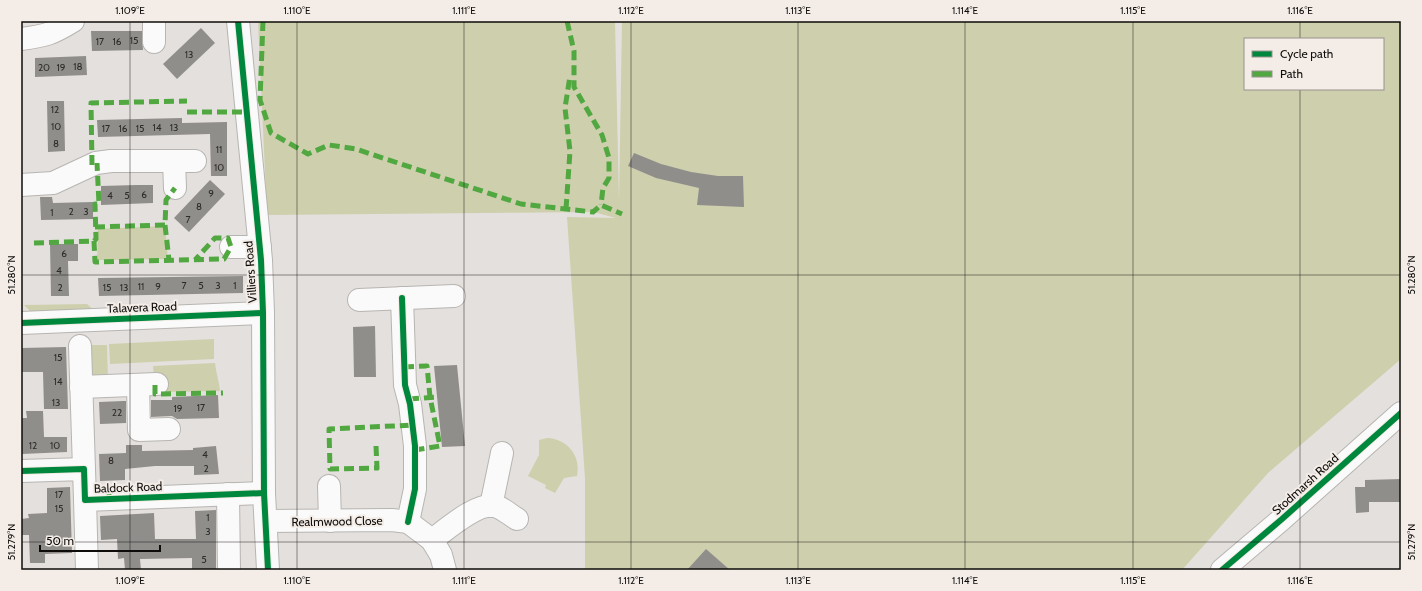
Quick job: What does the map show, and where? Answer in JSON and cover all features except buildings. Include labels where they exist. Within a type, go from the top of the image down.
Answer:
[{"type":"street","points":[[21,39],[43,36],[57,31],[73,21]]},
{"type":"street","name":"Villiers Road","points":[[238,21],[260,247],[263,314],[264,493],[268,570]]},
{"type":"street","points":[[21,185],[54,183],[96,163],[111,161],[184,161],[175,188]]},
{"type":"street","points":[[230,247],[260,247]]},
{"type":"street","points":[[359,300],[454,296]]},
{"type":"street","points":[[402,298],[405,385],[410,404],[415,446],[415,489],[408,522],[432,540],[441,555],[445,570]]},
{"type":"street","name":"Talavera Road","points":[[21,323],[263,314]]},
{"type":"street","points":[[80,346],[84,469]]},
{"type":"street","points":[[81,387],[148,385],[139,430],[169,429]]},
{"type":"street","name":"Stodmarsh Road","points":[[1222,570],[1282,519],[1401,413]]},
{"type":"street","points":[[491,506],[502,453]]},
{"type":"street","name":"Baldock Road","points":[[21,471],[84,469],[85,500],[264,493]]},
{"type":"street","points":[[329,486],[330,521]]},
{"type":"street","points":[[228,494],[229,570]]},
{"type":"street","points":[[85,500],[87,570]]},
{"type":"street","points":[[432,540],[469,513],[491,506],[504,510],[517,519]]},
{"type":"street","name":"Realmwood Close","points":[[266,521],[392,520],[408,522]]},
{"type":"green space","points":[[258,21],[615,21],[619,202],[622,21],[1401,21],[1401,359],[1268,473],[1182,570],[585,570],[585,478],[567,217],[616,218],[593,212],[267,215]]},
{"type":"green space","points":[[165,226],[168,259],[97,260],[98,229]]},
{"type":"green space","points":[[87,304],[97,313],[35,316],[24,305]]},
{"type":"green space","points":[[214,339],[214,359],[110,364],[109,344]]},
{"type":"green space","points":[[88,345],[107,345],[108,382],[99,381],[90,374]]},
{"type":"green space","points":[[215,363],[220,391],[160,392],[154,379],[153,366]]},
{"type":"green space","points":[[547,438],[554,439],[567,445],[575,455],[577,462],[577,476],[564,478],[555,493],[545,488],[546,485],[528,476],[539,455],[539,440]]},
{"type":"marked path","points":[[263,21],[260,100],[271,133],[308,154],[329,145],[356,149],[521,204],[593,212],[601,205],[622,214]]},
{"type":"marked path","points":[[567,21],[574,51],[574,87],[602,135],[609,158],[609,178],[603,188],[601,205]]},
{"type":"marked path","points":[[566,209],[570,151],[565,108],[570,76]]},
{"type":"marked path","points":[[92,165],[91,103],[187,101]]},
{"type":"marked path","points":[[187,112],[242,112]]},
{"type":"marked path","points":[[34,243],[94,241],[96,239],[95,204],[99,204],[97,163]]},
{"type":"marked path","points":[[95,227],[165,225],[166,200],[175,188]]},
{"type":"marked path","points":[[165,225],[169,260]]},
{"type":"marked path","points":[[94,241],[95,262],[224,259],[231,247],[228,238],[215,238],[195,260]]},
{"type":"marked path","points":[[404,367],[427,366],[430,397],[440,446],[415,450]]},
{"type":"marked path","points":[[155,385],[155,394],[223,393]]},
{"type":"marked path","points":[[409,399],[437,397]]},
{"type":"marked path","points":[[376,446],[377,468],[330,469],[329,429],[414,425]]},
{"type":"marked path","points":[[109,483],[109,498]]},
{"type":"cycle path","points":[[238,21],[261,260],[263,313],[264,493],[268,570]]},
{"type":"cycle path","points":[[402,298],[405,385],[410,404],[415,446],[415,489],[408,522]]},
{"type":"cycle path","points":[[21,323],[263,313]]},
{"type":"cycle path","points":[[1222,570],[1282,519],[1401,413]]},
{"type":"cycle path","points":[[21,471],[84,469],[85,500],[264,493]]}]
